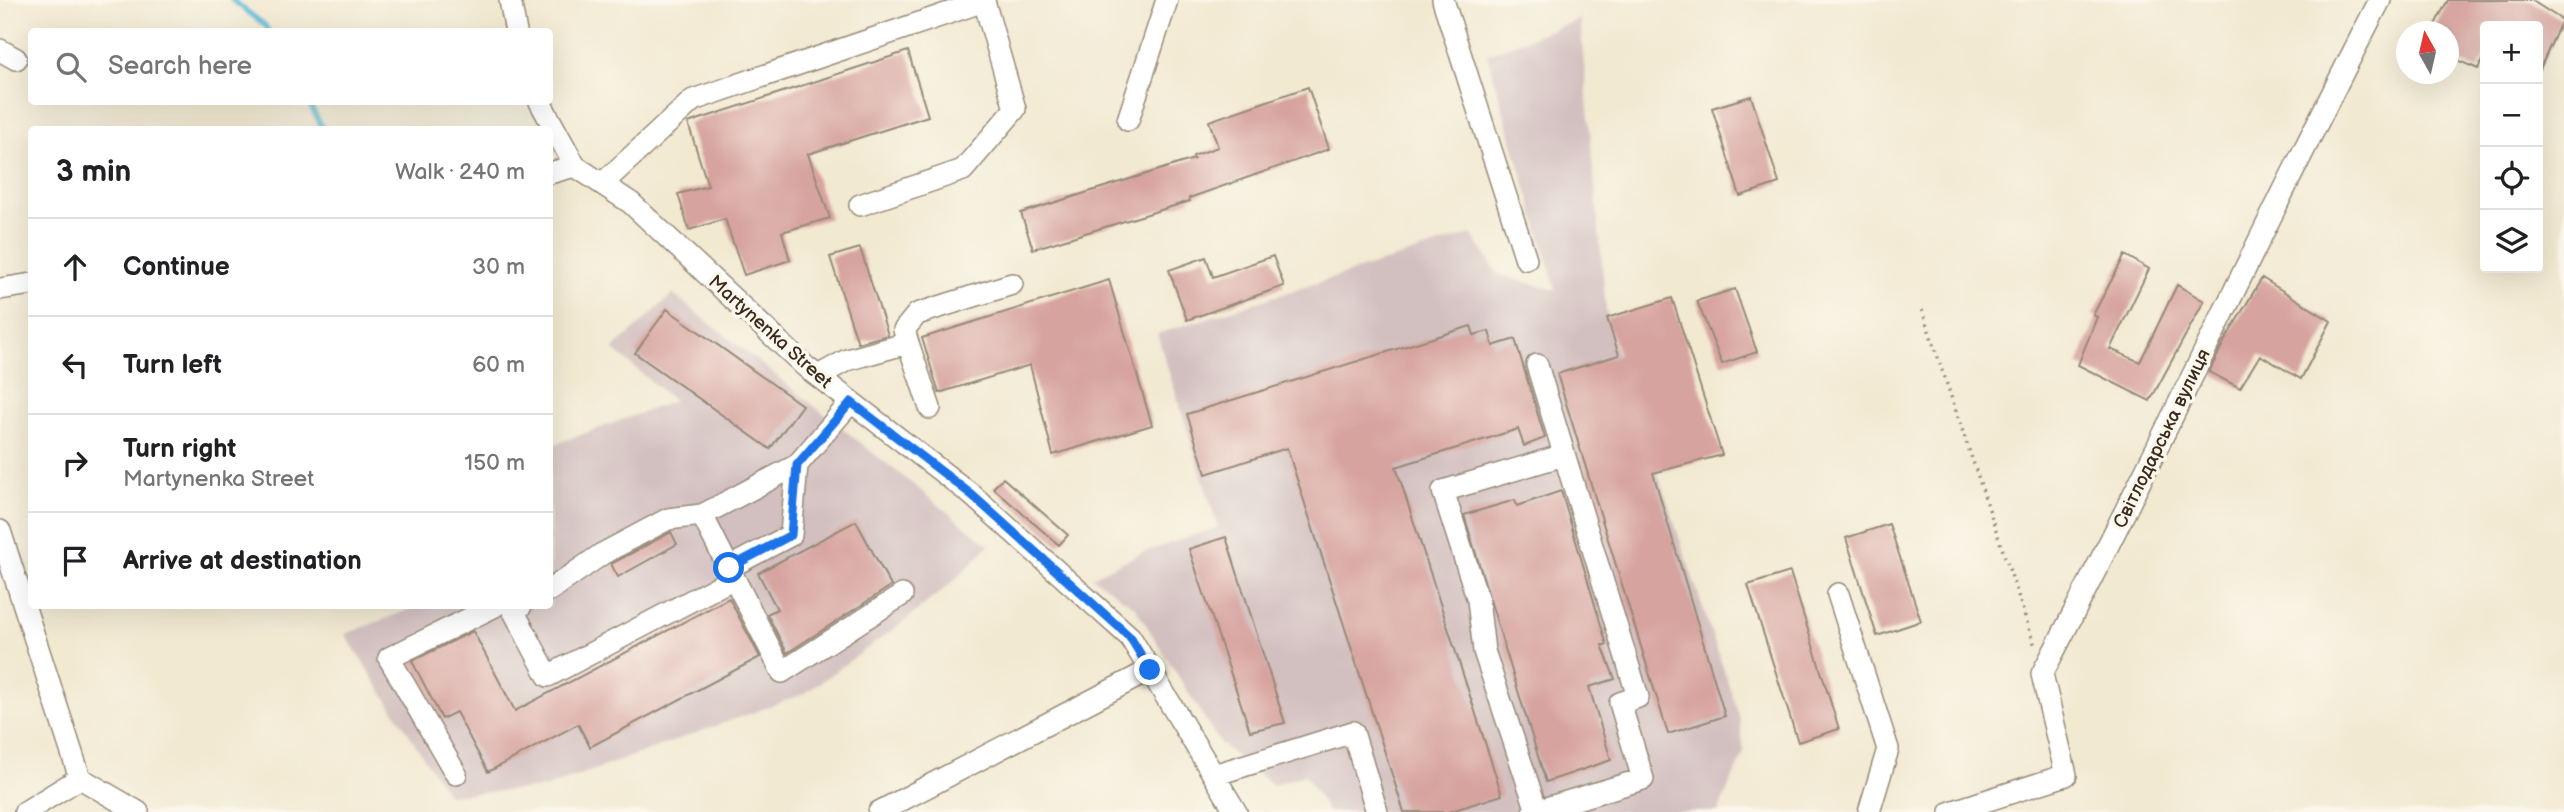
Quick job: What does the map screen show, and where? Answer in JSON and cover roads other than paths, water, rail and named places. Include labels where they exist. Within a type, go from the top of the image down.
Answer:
[{"type":"street","points":[[510,0],[515,28]]},
{"type":"street","points":[[1128,120],[1167,0]]},
{"type":"street","points":[[1443,0],[1526,259]]},
{"type":"street","name":"Світлодарська вулиця","points":[[1951,812],[2066,775],[2042,674],[2380,0]]},
{"type":"street","points":[[602,184],[693,100],[985,1],[1015,108],[963,170],[860,205]]},
{"type":"street","points":[[542,105],[575,166],[553,172]]},
{"type":"street","name":"Martynenka Street","points":[[575,166],[631,203],[818,376],[972,495],[1121,628],[1130,637],[1236,812]]},
{"type":"street","points":[[930,408],[904,330],[917,314],[1012,284]]},
{"type":"street","points":[[0,289],[28,285]]},
{"type":"street","points":[[818,376],[847,360],[908,343]]},
{"type":"street","points":[[1537,365],[1638,697],[1620,703],[1643,779],[1535,811],[1484,651],[1478,600],[1443,491],[1564,455]]},
{"type":"street","points":[[553,588],[602,554],[668,519],[702,515],[797,465],[851,402]]},
{"type":"street","points":[[509,609],[548,676],[731,573],[791,535],[797,465]]},
{"type":"street","points":[[702,515],[782,672],[902,595]]},
{"type":"street","points":[[0,531],[24,575]]},
{"type":"street","points":[[1838,594],[1888,749],[1869,812]]},
{"type":"street","points":[[33,609],[80,778],[138,812]]},
{"type":"street","points":[[456,774],[389,658],[503,609]]},
{"type":"street","points":[[879,812],[1150,670]]},
{"type":"street","points":[[1214,775],[1353,732],[1377,812]]},
{"type":"street","points":[[25,812],[80,778]]},
{"type":"waterway","points":[[232,0],[267,28]]},
{"type":"waterway","points":[[310,105],[322,126]]}]
